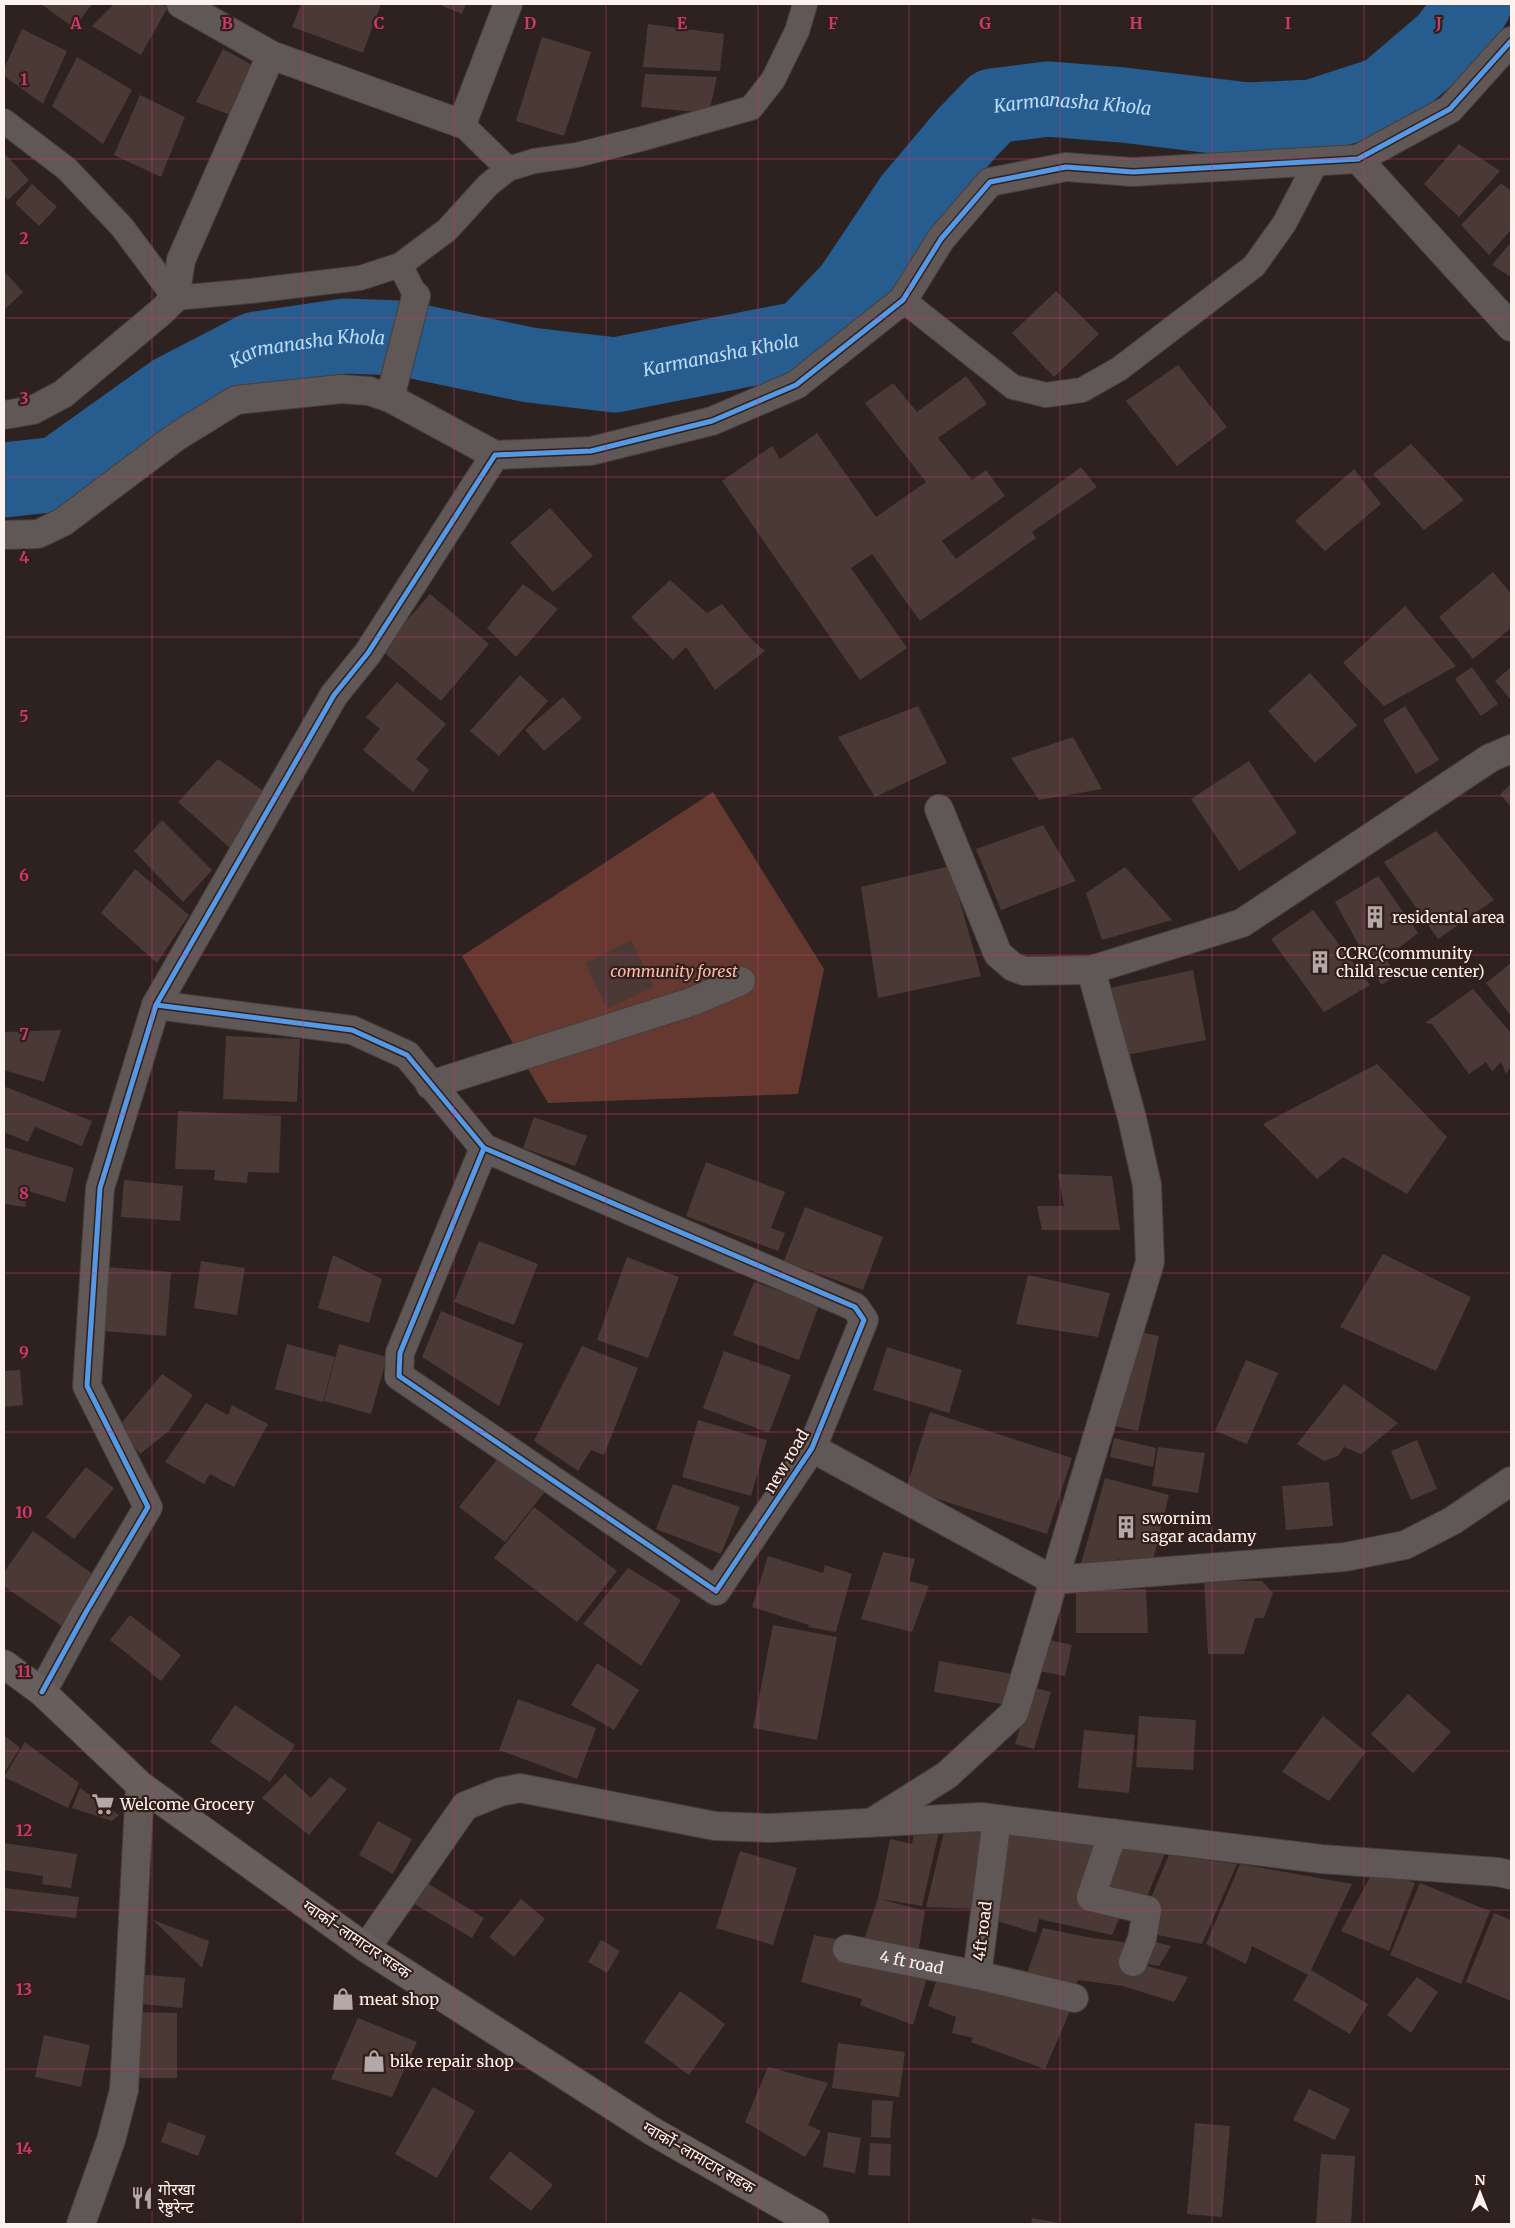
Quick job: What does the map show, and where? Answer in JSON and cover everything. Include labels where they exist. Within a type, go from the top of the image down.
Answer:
[{"type":"main road","name":"ग्वार्को-लामाटार सडक","points":[[4,1664],[42,1692],[140,1785],[366,1948],[652,2131],[815,2224]]},
{"type":"street","points":[[181,4],[271,55],[462,124],[508,4]]},
{"type":"street","points":[[4,535],[38,534],[63,522],[176,437],[236,400],[341,389],[369,391],[394,386],[495,455],[592,451],[712,421],[796,385],[902,300],[941,239],[990,182],[1066,167],[1133,172],[1358,159],[1450,108],[1511,41]]},
{"type":"street","points":[[4,415],[33,410],[63,394],[162,312],[175,298],[182,260],[271,55]]},
{"type":"street","points":[[1358,159],[1511,327]]},
{"type":"street","points":[[394,386],[416,296]]},
{"type":"street","points":[[42,1692],[86,1612],[148,1507],[87,1386],[100,1188],[156,1005],[334,695],[368,652],[495,455]]},
{"type":"street","points":[[939,809],[998,954],[1012,967],[1024,971],[1091,970],[1242,923],[1490,758],[1511,749]]},
{"type":"street","points":[[872,1822],[947,1775],[1014,1713],[1150,1262],[1146,1185],[1132,1118],[1091,970]]},
{"type":"street","points":[[430,1085],[691,1002],[742,981]]},
{"type":"street","points":[[156,1005],[352,1030],[407,1055],[484,1148]]},
{"type":"street","name":"new road","points":[[484,1148],[855,1307],[864,1320],[812,1448],[716,1591],[399,1376],[400,1353],[484,1148]]},
{"type":"street","points":[[812,1448],[1053,1580],[1345,1557],[1396,1546],[1405,1544],[1452,1521],[1511,1481]]},
{"type":"street","points":[[81,2224],[111,2140],[124,2090],[140,1785]]},
{"type":"street","points":[[366,1948],[466,1806],[500,1792],[520,1788],[715,1826],[770,1828],[981,1817],[1321,1859],[1498,1872],[1511,1875]]},
{"type":"street","name":"4ft road","points":[[997,1819],[977,1975],[1074,1998]]},
{"type":"street","points":[[1113,1833],[1091,1897],[1146,1910],[1137,1951]]},
{"type":"street","name":"4 ft road","points":[[847,1949],[977,1975]]},
{"type":"lane","points":[[4,121],[66,169],[122,226],[175,298],[251,292],[360,278],[400,265],[447,230],[488,185],[508,169],[534,161],[577,155],[641,139],[751,108],[773,80],[797,31],[805,4]]},
{"type":"lane","points":[[462,124],[508,169]]},
{"type":"lane","points":[[902,300],[1012,387],[1046,395],[1082,390],[1119,370],[1254,266],[1284,224],[1317,161]]},
{"type":"lane","points":[[400,265],[416,296]]},
{"type":"green space","name":"community forest","points":[[713,792],[824,969],[798,1094],[548,1103],[462,956]]},
{"type":"building","points":[[41,4],[92,4],[74,28]]},
{"type":"building","points":[[114,4],[160,4],[168,7],[141,55],[92,26]]},
{"type":"building","points":[[301,4],[381,4],[363,53],[292,27]]},
{"type":"building","points":[[438,4],[466,4],[462,14]]},
{"type":"building","points":[[648,24],[724,34],[720,71],[643,67]]},
{"type":"building","points":[[22,29],[67,51],[43,104],[4,76],[4,69]]},
{"type":"building","points":[[542,37],[591,52],[564,136],[516,121]]},
{"type":"building","points":[[223,49],[258,68],[236,117],[196,102]]},
{"type":"building","points":[[77,57],[132,90],[103,144],[52,106]]},
{"type":"building","points":[[645,74],[717,77],[709,113],[641,107]]},
{"type":"building","points":[[140,95],[185,117],[161,177],[114,155]]},
{"type":"building","points":[[1459,144],[1500,171],[1459,217],[1424,184]]},
{"type":"building","points":[[4,153],[29,180],[8,200],[4,196]]},
{"type":"building","points":[[1501,183],[1511,191],[1511,230],[1489,255],[1461,225]]},
{"type":"building","points":[[32,184],[57,207],[39,226],[15,203]]},
{"type":"building","points":[[1511,242],[1511,277],[1492,265]]},
{"type":"building","points":[[4,271],[23,292],[4,310]]},
{"type":"building","points":[[1056,291],[1099,334],[1054,377],[1012,333]]},
{"type":"building","points":[[1178,365],[1227,427],[1177,466],[1126,401]]},
{"type":"building","points":[[966,376],[987,404],[938,438],[972,480],[986,470],[1005,496],[942,541],[956,559],[1081,467],[1097,487],[1032,532],[1036,538],[920,621],[872,554],[851,568],[907,648],[860,680],[722,481],[772,446],[780,459],[817,433],[876,517],[926,482],[865,403],[893,383],[917,412]]},
{"type":"building","points":[[1411,444],[1464,500],[1424,530],[1373,474]]},
{"type":"building","points":[[1354,469],[1381,504],[1325,551],[1295,521]]},
{"type":"building","points":[[550,508],[593,556],[553,592],[510,543]]},
{"type":"building","points":[[1493,572],[1511,594],[1511,628],[1473,659],[1439,617]]},
{"type":"building","points":[[670,580],[707,613],[722,604],[750,638],[765,651],[715,690],[686,647],[673,660],[631,617]]},
{"type":"building","points":[[523,584],[558,609],[516,657],[487,628]]},
{"type":"building","points":[[430,594],[489,644],[441,701],[381,650]]},
{"type":"building","points":[[1405,606],[1456,666],[1384,706],[1343,663]]},
{"type":"building","points":[[1472,667],[1498,704],[1481,716],[1455,679]]},
{"type":"building","points":[[1511,667],[1511,700],[1495,681]]},
{"type":"building","points":[[1310,673],[1357,725],[1315,763],[1268,711]]},
{"type":"building","points":[[520,675],[548,701],[499,756],[470,731]]},
{"type":"building","points":[[397,682],[446,724],[416,759],[429,770],[413,792],[363,750],[380,729],[366,717]]},
{"type":"building","points":[[563,697],[582,718],[544,751],[525,730]]},
{"type":"building","points":[[918,706],[947,763],[875,797],[838,737]]},
{"type":"building","points":[[1405,706],[1439,760],[1416,774],[1383,720]]},
{"type":"building","points":[[1073,737],[1102,789],[1039,800],[1011,758]]},
{"type":"building","points":[[218,759],[268,794],[231,849],[178,802]]},
{"type":"building","points":[[1249,761],[1297,833],[1239,871],[1191,799]]},
{"type":"building","points":[[1511,784],[1511,807],[1500,794]]},
{"type":"building","points":[[162,820],[212,870],[183,902],[134,851]]},
{"type":"building","points":[[1043,825],[1076,881],[1001,910],[976,849]]},
{"type":"building","points":[[1436,831],[1494,900],[1438,939],[1384,862]]},
{"type":"building","points":[[950,866],[981,976],[878,998],[861,887]]},
{"type":"building","points":[[1125,867],[1172,920],[1102,940],[1086,893]]},
{"type":"building","points":[[135,869],[189,915],[157,963],[101,913]]},
{"type":"building","name":"residental area","points":[[1378,876],[1418,933],[1386,958],[1396,976],[1381,985],[1335,902]]},
{"type":"building","name":"CCRC(community child rescue center)","points":[[1313,910],[1370,985],[1324,1012],[1271,939]]},
{"type":"building","points":[[631,940],[654,987],[607,1009],[585,963]]},
{"type":"building","points":[[1511,963],[1511,1016],[1486,983]]},
{"type":"building","points":[[1193,970],[1206,1040],[1126,1055],[1105,989]]},
{"type":"building","points":[[1473,989],[1511,1033],[1511,1066],[1506,1074],[1501,1062],[1492,1071],[1486,1062],[1469,1074],[1432,1024],[1425,1023]]},
{"type":"building","points":[[61,1030],[44,1082],[4,1070],[4,1032]]},
{"type":"building","points":[[226,1036],[300,1039],[297,1102],[223,1099]]},
{"type":"building","points":[[1377,1064],[1447,1137],[1407,1194],[1343,1157],[1317,1179],[1263,1124]]},
{"type":"building","points":[[6,1087],[92,1121],[82,1146],[35,1127],[28,1142],[4,1132],[4,1093]]},
{"type":"building","points":[[178,1111],[281,1116],[279,1173],[248,1172],[247,1183],[214,1180],[215,1170],[175,1169]]},
{"type":"building","points":[[534,1117],[587,1136],[575,1166],[523,1148]]},
{"type":"building","points":[[4,1147],[74,1168],[65,1202],[28,1191],[25,1207],[4,1204]]},
{"type":"building","points":[[706,1162],[785,1192],[771,1228],[785,1233],[778,1251],[686,1216]]},
{"type":"building","points":[[1058,1174],[1112,1176],[1120,1230],[1042,1230],[1037,1206],[1064,1206]]},
{"type":"building","points":[[124,1180],[183,1186],[180,1221],[121,1217]]},
{"type":"building","points":[[805,1207],[883,1237],[863,1290],[784,1261]]},
{"type":"building","points":[[479,1241],[538,1264],[514,1325],[454,1302]]},
{"type":"building","points":[[1383,1254],[1471,1297],[1436,1371],[1340,1327]]},
{"type":"building","points":[[333,1255],[382,1279],[369,1323],[318,1308]]},
{"type":"building","points":[[627,1257],[679,1277],[648,1358],[597,1340]]},
{"type":"building","points":[[201,1261],[245,1268],[237,1315],[194,1308]]},
{"type":"building","points":[[107,1267],[171,1272],[166,1336],[102,1331]]},
{"type":"building","points":[[1028,1275],[1110,1293],[1098,1337],[1016,1324]]},
{"type":"building","points":[[754,1282],[819,1305],[799,1360],[733,1335]]},
{"type":"building","points":[[441,1311],[523,1344],[499,1406],[422,1357]]},
{"type":"building","points":[[1135,1331],[1159,1336],[1138,1431],[1115,1426]]},
{"type":"building","points":[[287,1344],[335,1357],[323,1402],[275,1389]]},
{"type":"building","points":[[339,1344],[387,1357],[371,1414],[324,1401]]},
{"type":"building","points":[[582,1346],[638,1368],[604,1455],[591,1450],[578,1471],[534,1441]]},
{"type":"building","points":[[887,1347],[962,1370],[949,1413],[873,1390]]},
{"type":"building","points":[[724,1351],[791,1375],[769,1433],[703,1408]]},
{"type":"building","points":[[1246,1360],[1278,1373],[1247,1444],[1215,1431]]},
{"type":"building","points":[[20,1370],[23,1405],[4,1407],[4,1371]]},
{"type":"building","points":[[162,1374],[193,1395],[169,1431],[140,1454],[119,1426]]},
{"type":"building","points":[[1344,1384],[1398,1423],[1361,1454],[1344,1447],[1338,1456],[1324,1461],[1297,1444]]},
{"type":"building","points":[[206,1403],[228,1415],[232,1405],[268,1424],[234,1487],[210,1474],[204,1484],[165,1462]]},
{"type":"building","points":[[930,1412],[1072,1458],[1047,1534],[906,1489]]},
{"type":"building","points":[[698,1420],[767,1440],[751,1496],[682,1477]]},
{"type":"building","points":[[1114,1438],[1156,1448],[1153,1467],[1110,1457]]},
{"type":"building","points":[[1417,1440],[1437,1489],[1411,1500],[1391,1451]]},
{"type":"building","points":[[1158,1447],[1205,1453],[1198,1493],[1152,1486]]},
{"type":"building","points":[[502,1453],[547,1489],[505,1542],[459,1507]]},
{"type":"building","points":[[86,1467],[114,1488],[74,1539],[46,1517]]},
{"type":"building","name":"swornim sagar acadamy","points":[[1105,1478],[1169,1495],[1151,1568],[1118,1559],[1115,1571],[1081,1564]]},
{"type":"building","points":[[1329,1482],[1333,1526],[1286,1530],[1282,1486]]},
{"type":"building","points":[[673,1484],[740,1507],[721,1554],[656,1529]]},
{"type":"building","points":[[534,1507],[617,1571],[577,1622],[494,1558]]},
{"type":"building","points":[[33,1531],[98,1578],[63,1627],[4,1586],[4,1572]]},
{"type":"building","points":[[883,1552],[915,1559],[909,1581],[929,1586],[912,1632],[861,1619]]},
{"type":"building","points":[[768,1556],[823,1573],[825,1565],[852,1574],[836,1632],[808,1627],[809,1625],[752,1607]]},
{"type":"building","points":[[628,1568],[681,1600],[641,1666],[583,1624]]},
{"type":"building","points":[[1204,1580],[1262,1581],[1273,1593],[1264,1618],[1255,1618],[1244,1654],[1208,1654]]},
{"type":"building","points":[[1146,1589],[1148,1633],[1076,1633],[1076,1591]]},
{"type":"building","points":[[130,1615],[181,1655],[161,1681],[110,1640]]},
{"type":"building","points":[[773,1625],[837,1637],[817,1740],[753,1728]]},
{"type":"building","points":[[1045,1639],[1072,1645],[1065,1676],[1039,1671]]},
{"type":"building","points":[[939,1661],[1013,1674],[1007,1705],[934,1692]]},
{"type":"building","points":[[597,1663],[639,1690],[614,1730],[571,1705]]},
{"type":"building","points":[[1032,1687],[1051,1692],[1034,1749],[1015,1744]]},
{"type":"building","points":[[1408,1694],[1451,1732],[1413,1773],[1371,1734]]},
{"type":"building","points":[[518,1699],[596,1728],[577,1779],[499,1750]]},
{"type":"building","points":[[235,1705],[295,1745],[270,1782],[210,1742]]},
{"type":"building","points":[[1139,1716],[1196,1720],[1193,1770],[1136,1767]]},
{"type":"building","points":[[1323,1716],[1366,1752],[1329,1801],[1282,1772]]},
{"type":"building","points":[[1084,1730],[1135,1735],[1129,1793],[1078,1788]]},
{"type":"building","points":[[4,1735],[20,1748],[4,1773]]},
{"type":"building","points":[[25,1742],[79,1783],[68,1808],[4,1777]]},
{"type":"building","points":[[285,1774],[311,1798],[330,1777],[347,1789],[309,1835],[262,1798]]},
{"type":"building","points":[[80,1788],[119,1815],[112,1821],[72,1808]]},
{"type":"building","points":[[378,1821],[412,1839],[393,1874],[359,1855]]},
{"type":"building","points":[[915,1827],[939,1832],[922,1906],[880,1899],[925,1911],[918,1953],[863,1943],[878,1898],[890,1839],[912,1844]]},
{"type":"building","points":[[987,1829],[979,1909],[926,1907],[944,1832]]},
{"type":"building","points":[[1005,1829],[1106,1844],[1083,1903],[1123,1910],[1112,1935],[1039,1919],[1036,1933],[991,1919]]},
{"type":"building","points":[[4,1843],[77,1854],[71,1888],[42,1884],[43,1876],[4,1870]]},
{"type":"building","points":[[1113,1844],[1165,1853],[1144,1904],[1093,1893]]},
{"type":"building","points":[[740,1851],[797,1868],[773,1945],[716,1928]]},
{"type":"building","points":[[1169,1855],[1237,1864],[1202,1944],[1148,1933],[1148,1905]]},
{"type":"building","points":[[1240,1864],[1352,1884],[1311,1970],[1368,2004],[1350,2034],[1293,2000],[1308,1975],[1252,1946],[1246,1964],[1206,1944]]},
{"type":"building","points":[[1375,1868],[1415,1883],[1389,1951],[1341,1931]]},
{"type":"building","points":[[424,1881],[484,1918],[472,1938],[411,1902]]},
{"type":"building","points":[[1420,1883],[1490,1911],[1461,1984],[1390,1955]]},
{"type":"building","points":[[4,1888],[79,1897],[76,1918],[4,1910]]},
{"type":"building","points":[[521,1899],[545,1919],[514,1957],[489,1937]]},
{"type":"building","points":[[1494,1913],[1511,1920],[1511,2001],[1466,1982]]},
{"type":"building","points":[[153,1920],[209,1941],[202,1968]]},
{"type":"building","points":[[1043,1928],[1092,1938],[1131,1943],[1128,1961],[1188,1977],[1174,2002],[1123,1986],[1078,1980],[1075,1986],[1027,1973]]},
{"type":"building","points":[[814,1935],[840,1940],[835,1955],[871,1966],[928,1975],[913,2025],[860,2005],[862,1999],[801,1982]]},
{"type":"building","points":[[601,1940],[620,1951],[607,1973],[588,1962]]},
{"type":"building","points":[[1148,1940],[1171,1946],[1159,1966],[1137,1962]]},
{"type":"building","points":[[939,1973],[1071,2009],[1045,2069],[971,2042],[973,2038],[952,2033],[956,2017],[928,2006]]},
{"type":"building","points":[[134,1974],[185,1978],[182,2008],[132,2003]]},
{"type":"building","points":[[1417,1977],[1438,1992],[1411,2033],[1387,2015]]},
{"type":"building","points":[[680,1991],[725,2024],[689,2075],[644,2042]]},
{"type":"building","points":[[132,2012],[177,2013],[177,2078],[130,2078]]},
{"type":"building","name":"bike repair shop","points":[[358,2018],[417,2042],[392,2097],[331,2079]]},
{"type":"building","points":[[44,2035],[90,2045],[81,2087],[35,2077]]},
{"type":"building","points":[[838,2043],[905,2052],[899,2097],[832,2088]]},
{"type":"building","points":[[768,2067],[828,2083],[808,2125],[821,2131],[805,2157],[745,2122]]},
{"type":"building","points":[[433,2087],[475,2111],[437,2178],[395,2154]]},
{"type":"building","points":[[1309,2089],[1350,2109],[1335,2140],[1293,2120]]},
{"type":"building","points":[[872,2100],[893,2101],[890,2138],[871,2137]]},
{"type":"building","points":[[168,2122],[206,2136],[198,2156],[161,2142]]},
{"type":"building","points":[[1195,2123],[1230,2126],[1222,2217],[1187,2214]]},
{"type":"building","points":[[828,2132],[861,2138],[855,2173],[823,2167]]},
{"type":"building","points":[[870,2143],[891,2144],[890,2176],[868,2175]]},
{"type":"building","points":[[510,2151],[553,2185],[531,2211],[489,2178]]},
{"type":"building","points":[[1321,2154],[1355,2156],[1351,2224],[1316,2224]]},
{"type":"building","points":[[1032,2218],[1060,2223],[1060,2224],[1031,2224]]},
{"type":"waterway","name":"Karmanasha Khola","points":[[4,480],[58,474],[173,392],[256,349],[344,336],[400,338],[530,365],[615,375],[804,338],[851,289],[912,198],[966,134],[993,106],[1048,99],[1123,105],[1247,120],[1313,117],[1384,94],[1446,41],[1474,4]]},
{"type":"cycle path","points":[[42,1692],[86,1612],[148,1507],[87,1386],[100,1188],[156,1005],[334,695],[368,653],[495,455],[591,451],[712,421],[796,385],[903,300],[941,239],[990,182],[1066,167],[1133,172],[1358,159],[1450,109],[1511,41]]},
{"type":"cycle path","points":[[156,1005],[352,1030],[407,1055],[484,1148],[855,1307],[864,1320],[812,1448],[716,1591],[399,1376],[400,1353],[484,1148]]},
{"type":"place","name":"residental area","points":[[1375,917]]},
{"type":"place","name":"CCRC(community child rescue center)","points":[[1320,962]]},
{"type":"place","name":"swornim sagar acadamy","points":[[1126,1527]]},
{"type":"place","name":"Welcome Grocery","points":[[103,1804]]},
{"type":"place","name":"meat shop","points":[[343,1999]]},
{"type":"place","name":"bike repair shop","points":[[374,2061]]},
{"type":"place","name":"गोरखा रेष्टुरेन्ट","points":[[142,2198]]}]
